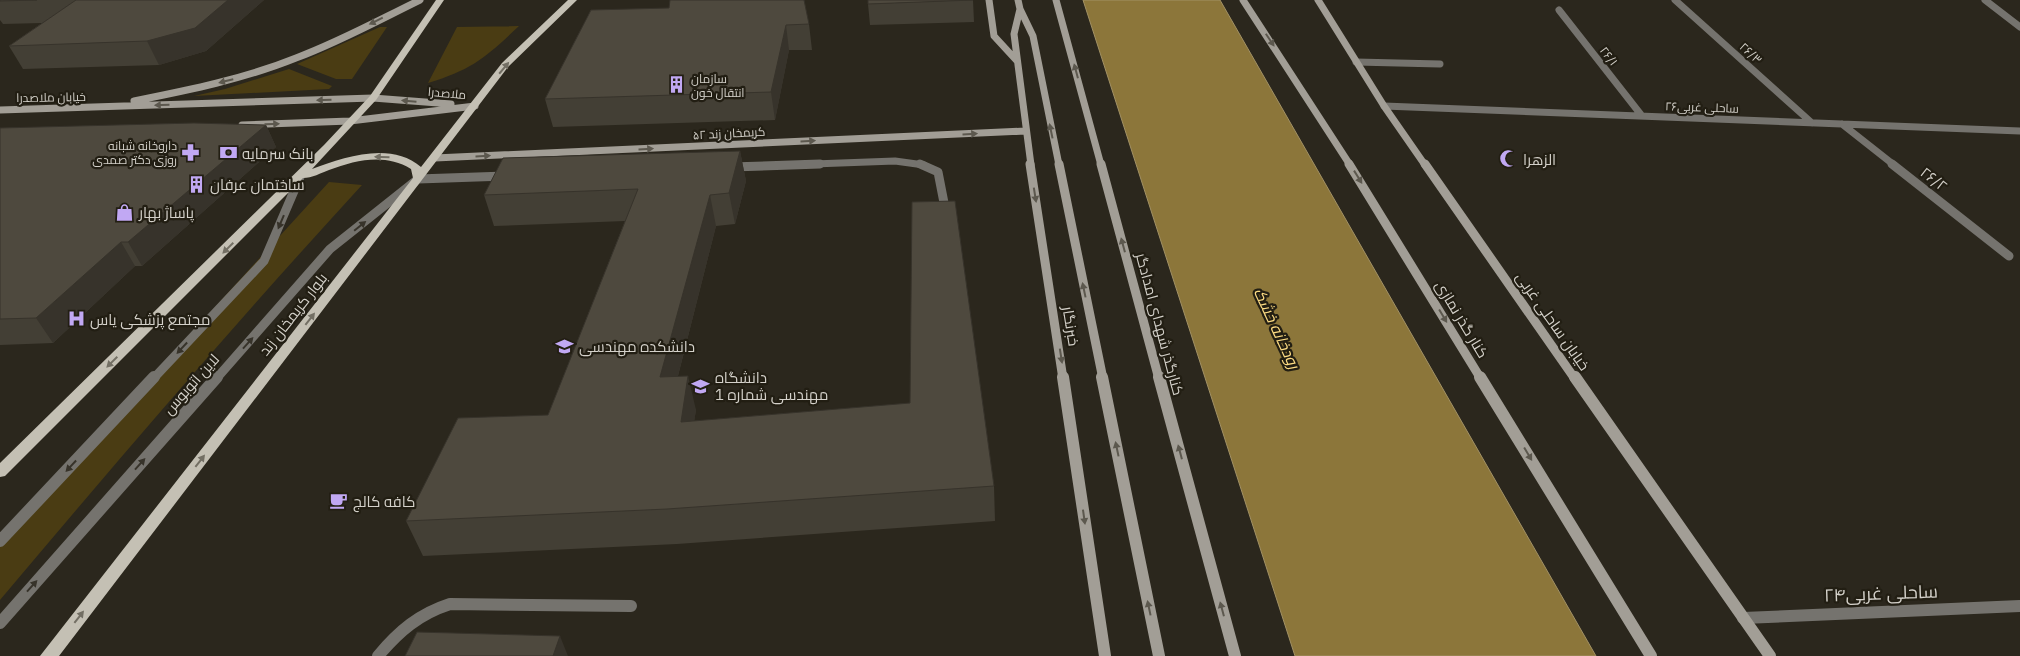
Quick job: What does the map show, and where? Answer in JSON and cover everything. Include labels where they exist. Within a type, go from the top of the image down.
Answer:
[{"type":"main road","points":[[103,107],[201,87],[283,63],[323,47],[420,0]]},
{"type":"main road","points":[[0,472],[300,177],[373,98],[440,0]]},
{"type":"main road","name":"بلوار کریمخان زند","points":[[49,656],[505,66],[573,0]]},
{"type":"main road","points":[[989,0],[994,36],[1017,61]]},
{"type":"main road","name":"کنارگذر شهدای امدادگر","points":[[1056,0],[1235,656]]},
{"type":"main road","name":"کنار گذر نمازی","points":[[1243,0],[1354,171],[1651,656]]},
{"type":"main road","name":"خیابان ساحلی غربی","points":[[1318,0],[1384,106],[1770,656]]},
{"type":"main road","points":[[1019,4],[1032,36],[1159,656]]},
{"type":"main road","name":"خبرنگار","points":[[1019,4],[1014,34],[1026,131],[1105,656]]},
{"type":"main road","name":"ملاصدرا","points":[[103,107],[373,98],[475,106]]},
{"type":"main road","name":"ملاصدرا","points":[[234,125],[350,121],[475,106]]},
{"type":"main road","name":"خیابان ملاصدرا","points":[[0,110],[103,107]]},
{"type":"main road","name":"کریمخان زند ۵۲","points":[[435,158],[1026,131]]},
{"type":"main road","points":[[300,177],[350,160],[380,156],[406,160],[416,168],[418,179]]},
{"type":"street","name":"۲۶/۳","points":[[1675,0],[1812,123]]},
{"type":"street","points":[[1985,0],[2020,27]]},
{"type":"street","name":"۲۶/۱","points":[[1559,10],[1642,116]]},
{"type":"street","points":[[1356,62],[1440,64]]},
{"type":"street","name":"ساحلی غربی۲۶","points":[[1384,106],[2020,131]]},
{"type":"street","name":"۲۶/۲","points":[[1842,124],[2009,256]]},
{"type":"street","points":[[719,168],[895,161],[922,164],[938,172],[946,213]]},
{"type":"street","points":[[418,179],[512,176]]},
{"type":"street","name":"لاین اتوبوس","points":[[0,542],[264,261],[300,177]]},
{"type":"street","name":"لاین اتوبوس","points":[[0,623],[330,250],[418,179]]},
{"type":"street","points":[[378,656],[402,626],[429,609],[450,604],[631,606]]},
{"type":"street","name":"ساحلی غربی۲۴","points":[[1743,618],[2020,606]]},
{"type":"shaded area","points":[[519,26],[478,61],[456,73],[428,83],[457,27]]},
{"type":"shaded area","points":[[380,27],[387,27],[352,79],[336,79],[297,64]]},
{"type":"shaded area","points":[[289,69],[332,86],[329,89],[194,96],[225,89]]},
{"type":"shaded area","points":[[329,182],[362,185],[179,391],[0,600],[0,543]]},
{"type":"water","name":"رودخانه خشک","points":[[1083,0],[1220,0],[1596,656],[1295,656]]},
{"type":"building","points":[[0,0],[37,0],[0,1]]},
{"type":"building","points":[[76,0],[228,0],[195,28],[147,41],[9,46]]},
{"type":"building","name":"سازمان انتقال خون","points":[[670,0],[804,0],[809,24],[786,25],[771,92],[545,99],[591,10],[669,8]]},
{"type":"building","points":[[868,0],[973,0],[868,4]]},
{"type":"building","points":[[194,123],[266,125],[128,242],[121,242],[36,318],[0,319],[0,128]]},
{"type":"building","points":[[740,151],[729,193],[710,195],[660,377],[688,376],[681,422],[910,403],[912,202],[955,201],[994,486],[667,509],[406,521],[458,418],[548,415],[638,189],[484,195],[503,158]]},
{"type":"building","points":[[417,632],[560,636],[553,656],[405,656]]},
{"type":"place","name":"سازمان انتقال خون","points":[[677,85]]},
{"type":"place","name":"داروخانه شبانه روزی دکتر صمدی","points":[[191,152]]},
{"type":"place","name":"بانک سرمایه","points":[[228,153]]},
{"type":"place","name":"الزهرا","points":[[1509,159]]},
{"type":"place","name":"ساختمان عرفان","points":[[196,184]]},
{"type":"place","name":"پاساژ بهار","points":[[125,212]]},
{"type":"place","name":"مجتمع پزشکی یاس","points":[[76,319]]},
{"type":"place","name":"دانشکده مهندسی","points":[[565,346]]},
{"type":"place","name":"دانشگاه مهندسی شماره 1","points":[[701,386]]},
{"type":"place","name":"کافه کالج","points":[[339,501]]}]
